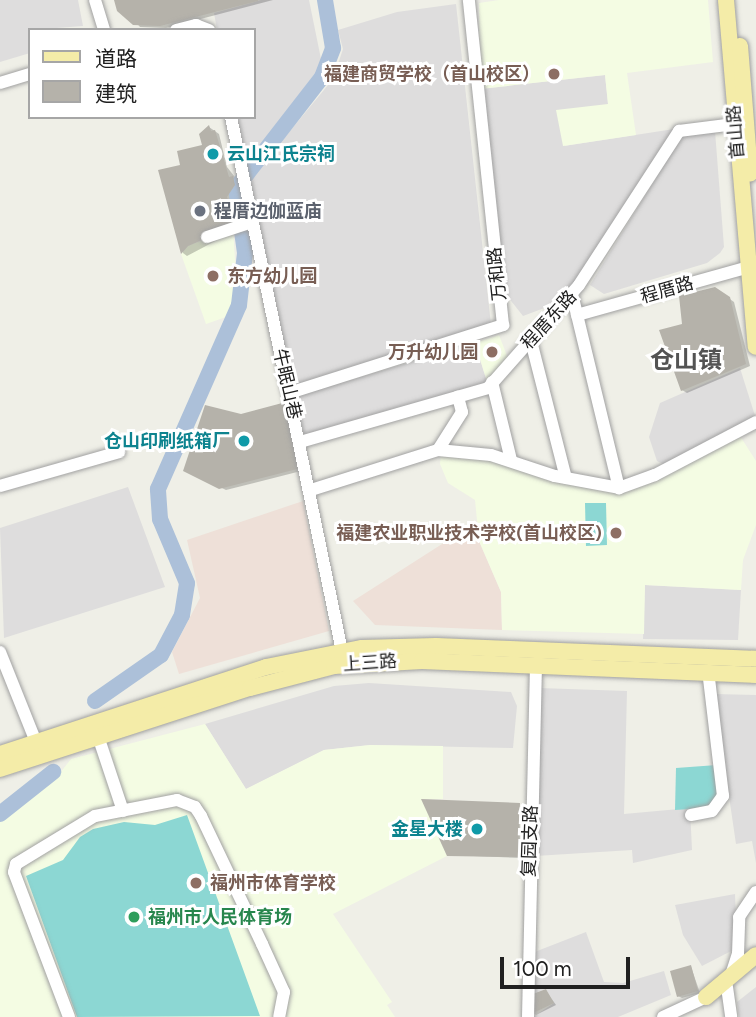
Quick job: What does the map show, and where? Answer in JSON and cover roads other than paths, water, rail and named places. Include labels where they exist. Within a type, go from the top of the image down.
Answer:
[{"type":"main road","name":"首山路","points":[[726,0],[735,124],[753,261]]},
{"type":"main road","name":"首山路","points":[[736,0],[756,347]]},
{"type":"main road","name":"上三路","points":[[0,754],[266,667],[342,651],[436,646],[754,671]]},
{"type":"main road","name":"上三路","points":[[0,769],[98,736],[326,667],[404,660],[754,671]]},
{"type":"main road","points":[[729,981],[756,955]]},
{"type":"main road","points":[[706,997],[756,967]]},
{"type":"street","points":[[95,0],[103,28]]},
{"type":"street","name":"万和路","points":[[289,393],[502,325],[468,0]]},
{"type":"street","points":[[184,28],[196,25],[204,28]]},
{"type":"street","points":[[0,83],[28,75]]},
{"type":"street","name":"牛眠山巷","points":[[231,119],[250,222],[311,491],[342,651]]},
{"type":"street","name":"程厝东路","points":[[300,442],[488,388],[572,295],[679,131],[735,124]]},
{"type":"street","points":[[207,236],[250,222]]},
{"type":"street","name":"程厝路","points":[[577,315],[753,261]]},
{"type":"street","points":[[572,295],[619,488]]},
{"type":"street","points":[[531,341],[566,478]]},
{"type":"street","points":[[492,382],[511,460]]},
{"type":"street","points":[[438,450],[462,412],[458,397]]},
{"type":"street","points":[[311,491],[438,450],[511,460],[566,478],[619,488],[655,475],[756,422]]},
{"type":"street","points":[[0,486],[119,452]]},
{"type":"street","points":[[0,652],[36,742]]},
{"type":"street","name":"复园支路","points":[[528,1017],[536,664]]},
{"type":"street","points":[[691,815],[712,811],[723,796],[708,671]]},
{"type":"street","points":[[98,736],[123,811]]},
{"type":"street","points":[[69,1017],[14,868],[95,816],[177,800],[195,807],[284,992],[279,1017]]},
{"type":"street","points":[[731,1017],[729,981],[738,954],[739,916],[756,892]]},
{"type":"street","points":[[663,1017],[706,997]]},
{"type":"waterway","points":[[95,701],[161,655],[182,615],[187,583],[160,519],[158,489],[239,305],[245,253],[236,188],[322,77],[333,48],[325,0]]},
{"type":"waterway","points":[[0,814],[53,772]]},
{"type":"place","name":"福建商贸学校（首山校区）","points":[[554,74]]},
{"type":"place","name":"云山江氏宗祠","points":[[213,154]]},
{"type":"place","name":"程厝边伽蓝庙","points":[[200,211]]},
{"type":"place","name":"东方幼儿园","points":[[213,276]]},
{"type":"place","name":"万升幼儿园","points":[[492,352]]},
{"type":"place","name":"仓山印刷纸箱厂","points":[[244,441]]},
{"type":"place","name":"福建农业职业技术学校(首山校区)","points":[[616,533]]},
{"type":"place","name":"金星大楼","points":[[477,829]]},
{"type":"place","name":"福州市体育学校","points":[[196,883]]},
{"type":"place","name":"福州市人民体育场","points":[[134,917]]},
{"type":"district","name":"仓山镇","points":[[686,360]]}]
